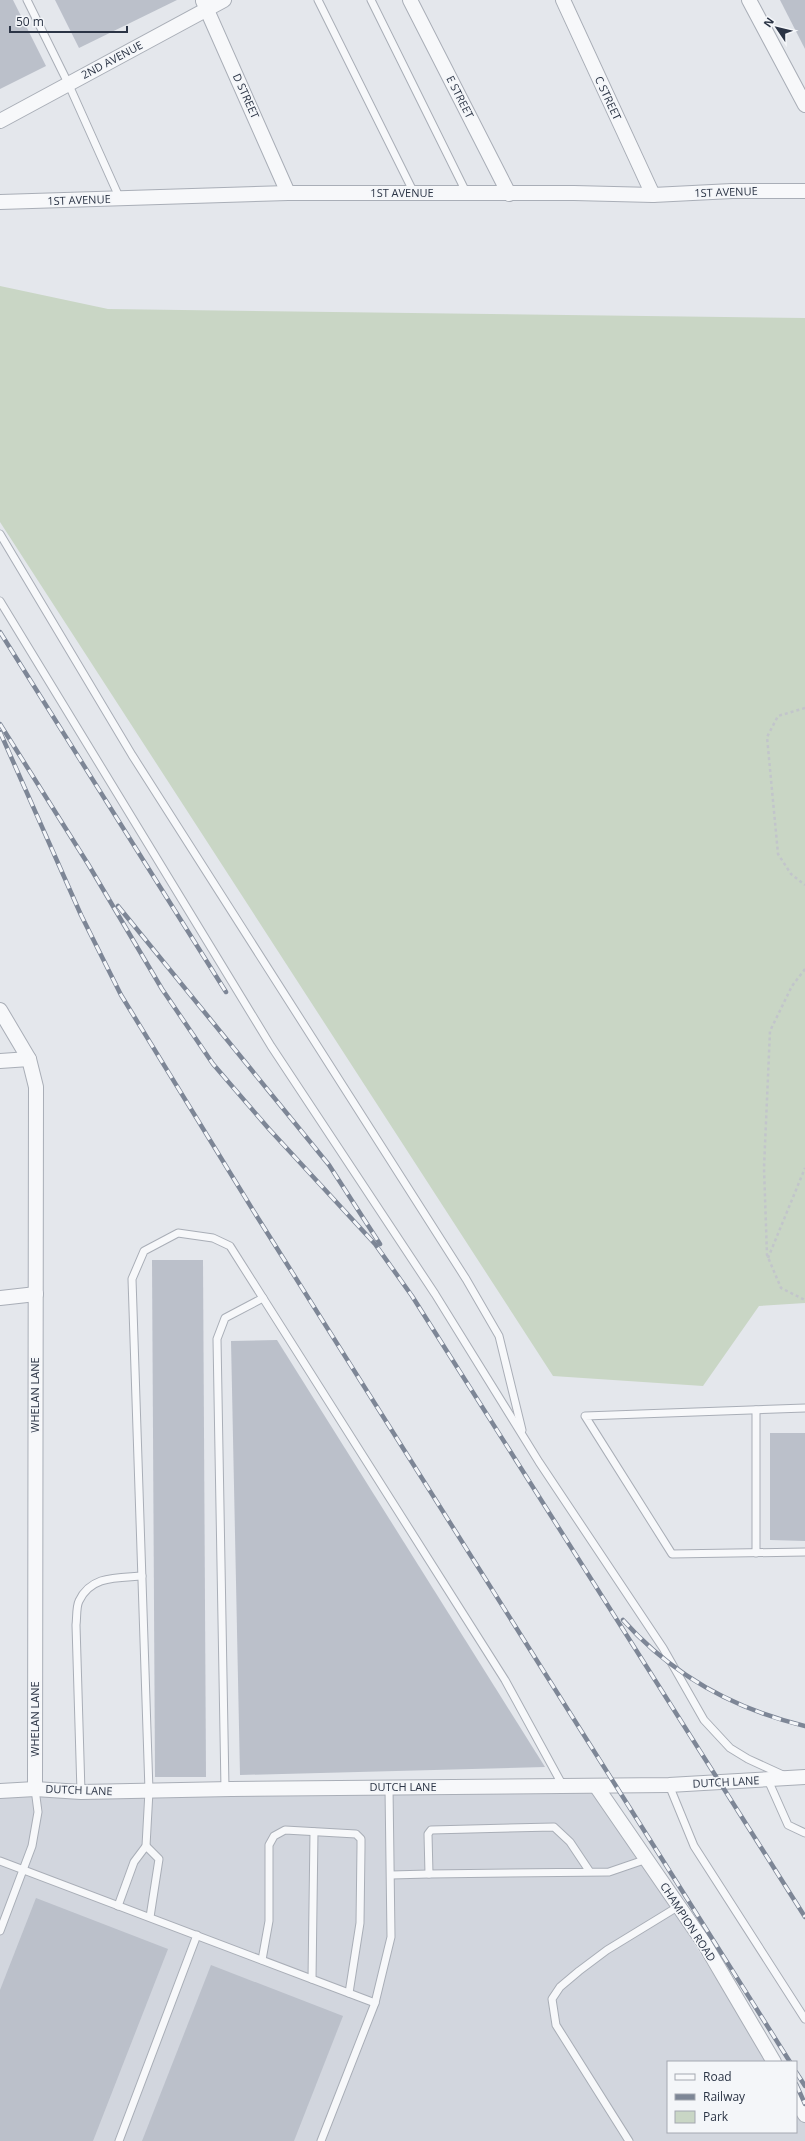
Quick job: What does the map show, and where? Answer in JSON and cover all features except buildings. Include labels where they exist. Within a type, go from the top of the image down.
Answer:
[{"type":"street","name":"2ND AVENUE","points":[[0,121],[205,4],[224,0]]},
{"type":"street","name":"E STREET","points":[[410,0],[509,194]]},
{"type":"street","name":"C STREET","points":[[563,0],[653,195]]},
{"type":"street","points":[[749,0],[805,105]]},
{"type":"street","name":"D STREET","points":[[205,4],[288,193]]},
{"type":"street","name":"1ST AVENUE","points":[[0,202],[288,193],[574,193],[653,195],[732,191],[805,191]]},
{"type":"street","name":"WHELAN LANE","points":[[0,1010],[29,1059],[36,1087],[35,1789]]},
{"type":"street","points":[[0,1061],[29,1059]]},
{"type":"street","points":[[0,1298],[36,1294]]},
{"type":"street","name":"DUTCH LANE","points":[[0,1791],[35,1789],[81,1792],[224,1789],[596,1786],[805,1778]]},
{"type":"street","name":"CHAMPION ROAD","points":[[596,1786],[704,1943],[773,2061]]},
{"type":"street","points":[[797,2102],[805,2115]]},
{"type":"lane","points":[[27,0],[68,83],[120,199]]},
{"type":"lane","points":[[318,0],[414,194]]},
{"type":"lane","points":[[371,0],[467,194]]},
{"type":"lane","points":[[0,534],[132,755],[466,1279],[499,1336],[524,1438]]},
{"type":"lane","points":[[0,601],[271,1046],[435,1294],[524,1438],[663,1648],[704,1720],[730,1748],[748,1759],[790,1779]]},
{"type":"lane","points":[[118,1906],[134,1862],[146,1846],[149,1791],[132,1279],[144,1251],[178,1233],[213,1238],[230,1246],[505,1680],[563,1786]]},
{"type":"lane","points":[[224,1789],[217,1339],[225,1318],[263,1298]]},
{"type":"lane","points":[[805,1408],[585,1416],[672,1554],[805,1552]]},
{"type":"lane","points":[[756,1410],[756,1553]]},
{"type":"lane","points":[[81,1792],[76,1625],[79,1602],[88,1587],[101,1580],[142,1576]]},
{"type":"lane","points":[[768,1780],[788,1825],[805,1833]]},
{"type":"lane","points":[[668,1784],[694,1846],[805,2019]]},
{"type":"lane","points":[[321,2141],[375,2003],[391,1937],[389,1788]]},
{"type":"lane","points":[[0,1931],[32,1846],[38,1812],[35,1789]]},
{"type":"lane","points":[[429,1874],[428,1834],[431,1830],[547,1828],[554,1828],[570,1842],[590,1872]]},
{"type":"lane","points":[[262,1960],[269,1921],[269,1845],[274,1836],[285,1830],[356,1834],[360,1839],[360,1923],[349,1993]]},
{"type":"lane","points":[[312,1979],[314,1832]]},
{"type":"lane","points":[[146,1846],[160,1859],[150,1917]]},
{"type":"lane","points":[[391,1875],[609,1872],[647,1859]]},
{"type":"lane","points":[[0,1860],[375,2003]]},
{"type":"lane","points":[[629,2141],[556,2025],[552,1999],[560,1987],[607,1950],[679,1906]]},
{"type":"lane","points":[[119,2141],[197,1935]]},
{"type":"path","points":[[805,708],[778,716],[767,737],[778,854],[791,874],[805,886]]},
{"type":"path","points":[[805,969],[792,986],[770,1031],[764,1168],[768,1258],[781,1288],[805,1300]]},
{"type":"path","points":[[768,1258],[805,1168]]},
{"type":"shaded area","points":[[596,1786],[767,2061],[667,2061],[667,2133],[797,2133],[797,2109],[805,2121],[805,2141],[0,2141],[0,1793]]},
{"type":"green space","points":[[0,286],[108,309],[805,318],[805,1303],[759,1306],[703,1386],[553,1376],[0,522]]},
{"type":"railway","points":[[0,632],[226,992]]},
{"type":"railway","points":[[0,724],[88,864],[162,989],[213,1064],[269,1129],[375,1244],[412,1296],[805,1917]]},
{"type":"railway","points":[[0,732],[81,915],[121,995],[256,1215],[789,2061]]},
{"type":"railway","points":[[118,906],[329,1165],[380,1244]]},
{"type":"railway","points":[[623,1620],[642,1640],[662,1657],[683,1673],[706,1687],[754,1710],[805,1726]]},
{"type":"railway","points":[[797,2074],[805,2086]]},
{"type":"railway","points":[[797,2086],[805,2104]]}]
